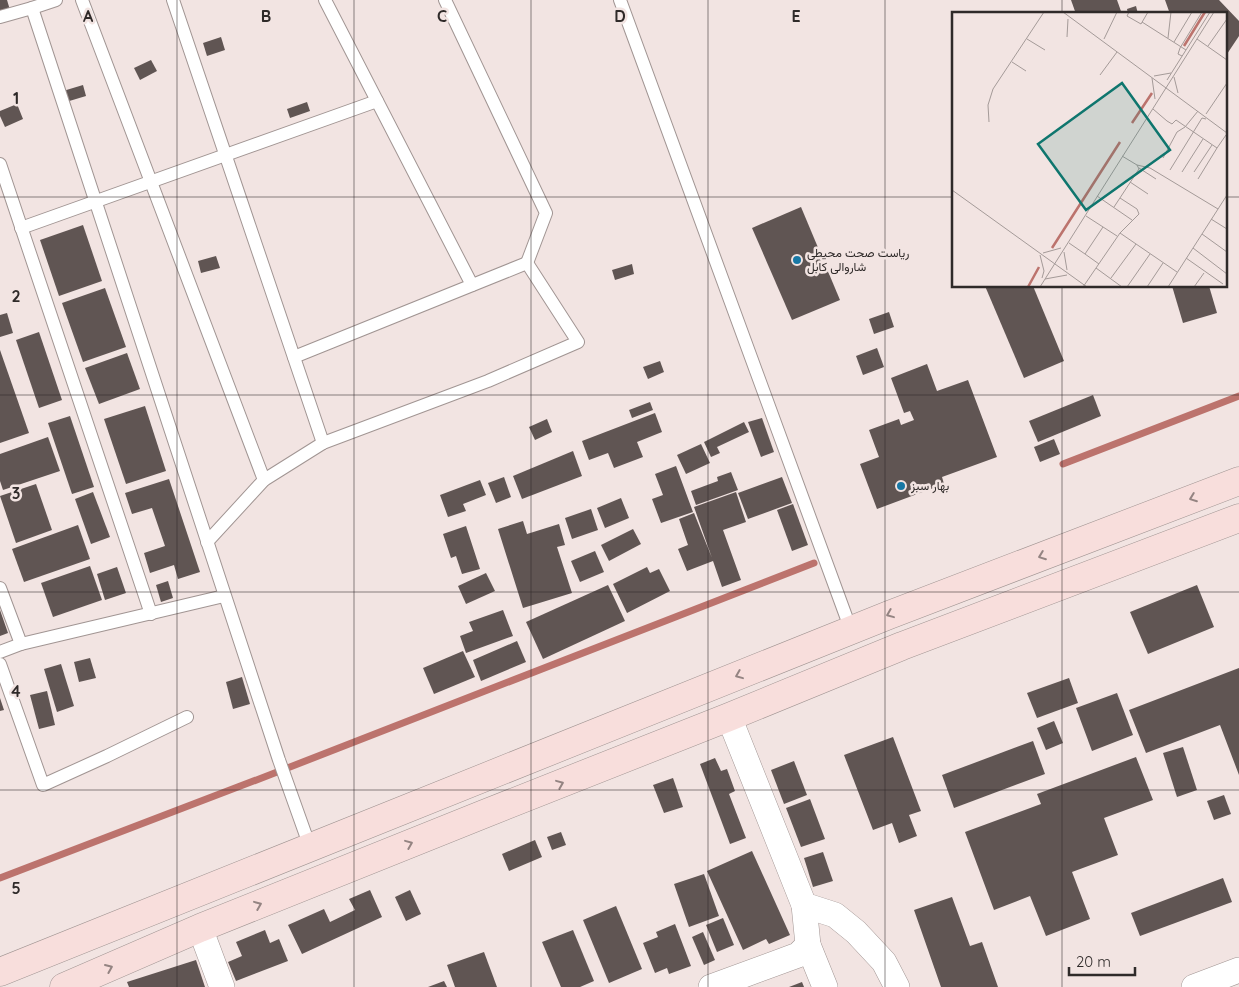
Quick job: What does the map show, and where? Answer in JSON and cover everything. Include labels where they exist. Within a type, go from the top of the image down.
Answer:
[{"type":"main road","points":[[0,972],[851,630],[1239,480]]},
{"type":"main road","points":[[64,987],[200,928],[902,646],[1239,518]]},
{"type":"main road","points":[[472,783],[484,814]]},
{"type":"main road","points":[[368,824],[380,856]]},
{"type":"street","points":[[729,717],[804,905],[808,945],[825,987]]},
{"type":"street","points":[[804,905],[835,915],[856,932],[884,962],[897,987]]},
{"type":"street","points":[[200,928],[222,987]]},
{"type":"street","points":[[711,987],[798,955],[808,945]]},
{"type":"street","points":[[1194,987],[1239,970]]},
{"type":"lane","points":[[0,17],[56,0]]},
{"type":"lane","points":[[82,0],[264,480]]},
{"type":"lane","points":[[173,0],[323,444]]},
{"type":"lane","points":[[325,0],[472,285]]},
{"type":"lane","points":[[294,357],[527,263],[546,213],[445,0]]},
{"type":"lane","points":[[620,0],[851,630]]},
{"type":"lane","points":[[32,8],[224,596],[310,847]]},
{"type":"lane","points":[[21,228],[377,101]]},
{"type":"lane","points":[[0,164],[151,614]]},
{"type":"lane","points":[[207,542],[264,480],[323,444],[488,381],[578,342],[527,263]]},
{"type":"lane","points":[[0,588],[21,644]]},
{"type":"lane","points":[[0,652],[21,644],[224,596]]},
{"type":"lane","points":[[0,664],[43,785],[187,717]]},
{"type":"building","points":[[0,0],[7,0],[10,10],[0,12]]},
{"type":"building","points":[[1071,0],[1117,0],[1121,12],[1075,12]]},
{"type":"building","points":[[1165,0],[1219,0],[1239,21],[1239,36],[1226,56],[1226,12],[1169,12]]},
{"type":"building","points":[[1136,6],[1138,12],[1128,12],[1127,9]]},
{"type":"building","points":[[221,37],[225,50],[207,56],[203,43]]},
{"type":"building","points":[[151,60],[157,71],[140,80],[134,68]]},
{"type":"building","points":[[83,85],[86,96],[66,102],[63,91]]},
{"type":"building","points":[[307,102],[310,111],[290,118],[287,109]]},
{"type":"building","points":[[17,104],[23,119],[5,127],[0,111]]},
{"type":"building","points":[[801,207],[840,300],[792,320],[752,228]]},
{"type":"building","points":[[83,225],[102,281],[59,296],[40,240]]},
{"type":"building","points":[[216,256],[220,268],[201,273],[198,261]]},
{"type":"building","points":[[632,264],[634,274],[615,280],[612,270]]},
{"type":"building","points":[[105,288],[126,347],[83,362],[62,303]]},
{"type":"building","points":[[986,288],[1034,288],[1064,361],[1024,378]]},
{"type":"building","points":[[1173,288],[1210,288],[1217,313],[1183,323]]},
{"type":"building","points":[[889,312],[894,327],[874,334],[869,319]]},
{"type":"building","points":[[7,313],[13,333],[0,337],[0,315]]},
{"type":"building","points":[[39,332],[62,400],[39,408],[16,340]]},
{"type":"building","points":[[877,348],[884,367],[863,375],[856,356]]},
{"type":"building","points":[[0,350],[29,433],[0,443]]},
{"type":"building","points":[[127,353],[140,389],[99,404],[85,368]]},
{"type":"building","points":[[660,361],[664,372],[648,379],[643,367]]},
{"type":"building","points":[[927,364],[937,391],[968,380],[997,457],[942,477],[944,484],[877,509],[860,464],[879,457],[869,430],[899,419],[901,425],[914,420],[910,411],[904,413],[891,378]]},
{"type":"building","points":[[1093,395],[1101,416],[1038,442],[1029,421]]},
{"type":"building","points":[[650,402],[653,410],[632,418],[629,410]]},
{"type":"building","points":[[145,406],[166,471],[126,484],[104,419]]},
{"type":"building","points":[[655,413],[662,432],[637,442],[643,457],[614,468],[608,453],[589,460],[582,441]]},
{"type":"building","points":[[70,416],[94,487],[72,494],[48,423]]},
{"type":"building","points":[[762,418],[774,452],[761,457],[748,422]]},
{"type":"building","points":[[547,419],[552,432],[535,440],[529,427]]},
{"type":"building","points":[[744,422],[749,432],[717,447],[720,453],[711,457],[704,442]]},
{"type":"building","points":[[48,437],[60,471],[3,490],[0,481],[0,454]]},
{"type":"building","points":[[1054,439],[1060,454],[1040,462],[1034,447]]},
{"type":"building","points":[[701,444],[710,463],[686,474],[677,455]]},
{"type":"building","points":[[573,451],[582,476],[522,499],[513,476]]},
{"type":"building","points":[[676,466],[693,512],[661,523],[652,499],[663,495],[655,474]]},
{"type":"building","points":[[731,472],[738,490],[696,505],[691,491],[718,481],[717,477]]},
{"type":"building","points":[[504,477],[511,497],[496,503],[488,483]]},
{"type":"building","points":[[782,477],[792,503],[748,519],[738,493]]},
{"type":"building","points":[[169,479],[200,572],[178,579],[174,565],[150,573],[144,553],[165,546],[152,508],[132,514],[125,493]]},
{"type":"building","points":[[480,480],[486,495],[463,504],[466,511],[448,517],[440,495]]},
{"type":"building","points":[[36,484],[52,530],[16,543],[0,496]]},
{"type":"building","points":[[93,492],[110,537],[91,544],[75,499]]},
{"type":"building","points":[[736,492],[746,522],[723,530],[741,580],[722,587],[713,561],[687,571],[678,549],[688,545],[679,519],[694,513],[712,558],[694,507]]},
{"type":"building","points":[[621,498],[629,518],[605,528],[597,508]]},
{"type":"building","points":[[793,504],[808,545],[792,551],[777,510]]},
{"type":"building","points":[[591,509],[598,530],[572,539],[565,518]]},
{"type":"building","points":[[523,521],[527,534],[559,524],[565,545],[557,547],[572,593],[523,608],[498,529]]},
{"type":"building","points":[[78,525],[90,559],[24,582],[12,549]]},
{"type":"building","points":[[466,526],[480,569],[462,574],[456,556],[451,558],[443,534]]},
{"type":"building","points":[[633,529],[641,544],[609,561],[601,545]]},
{"type":"building","points":[[595,551],[604,572],[580,582],[571,561]]},
{"type":"building","points":[[90,566],[102,600],[53,617],[41,583]]},
{"type":"building","points":[[117,567],[126,593],[105,600],[97,574]]},
{"type":"building","points":[[647,567],[650,573],[659,569],[670,591],[627,613],[613,584]]},
{"type":"building","points":[[486,573],[495,591],[466,604],[458,586]]},
{"type":"building","points":[[168,581],[173,598],[161,602],[156,585]]},
{"type":"building","points":[[608,585],[625,621],[543,659],[526,622]]},
{"type":"building","points":[[1197,585],[1214,627],[1148,654],[1130,612]]},
{"type":"building","points":[[0,610],[8,633],[0,636]]},
{"type":"building","points":[[503,610],[513,636],[466,653],[460,636],[473,631],[469,622]]},
{"type":"building","points":[[517,641],[526,662],[481,681],[473,660]]},
{"type":"building","points":[[463,651],[475,677],[434,694],[423,668]]},
{"type":"building","points":[[90,658],[96,678],[79,682],[74,662]]},
{"type":"building","points":[[61,664],[74,706],[57,712],[44,669]]},
{"type":"building","points":[[1239,668],[1239,775],[1220,725],[1146,753],[1129,710]]},
{"type":"building","points":[[242,677],[250,704],[233,709],[226,682]]},
{"type":"building","points":[[1069,678],[1078,703],[1037,718],[1027,693]]},
{"type":"building","points":[[47,691],[55,725],[39,729],[30,695]]},
{"type":"building","points":[[1117,693],[1133,735],[1092,751],[1076,708]]},
{"type":"building","points":[[0,698],[4,710],[0,711]]},
{"type":"building","points":[[1054,721],[1063,743],[1046,750],[1037,728]]},
{"type":"building","points":[[893,737],[921,811],[909,815],[917,836],[899,843],[892,823],[873,830],[844,755]]},
{"type":"building","points":[[1033,741],[1045,774],[954,808],[942,775]]},
{"type":"building","points":[[1183,747],[1197,790],[1177,797],[1163,753]]},
{"type":"building","points":[[1136,757],[1153,800],[1104,818],[1118,855],[1072,872],[1090,919],[1046,936],[1030,896],[994,910],[965,832],[1041,804],[1037,794]]},
{"type":"building","points":[[715,758],[721,771],[727,769],[735,791],[729,794],[746,838],[730,844],[700,764]]},
{"type":"building","points":[[794,761],[807,795],[784,804],[771,770]]},
{"type":"building","points":[[673,778],[683,807],[664,813],[653,785]]},
{"type":"building","points":[[1224,795],[1231,814],[1214,820],[1207,801]]},
{"type":"building","points":[[810,799],[825,839],[801,847],[786,808]]},
{"type":"building","points":[[561,832],[566,845],[552,850],[547,837]]},
{"type":"building","points":[[535,840],[542,857],[509,871],[502,854]]},
{"type":"building","points":[[752,851],[790,935],[769,944],[766,939],[743,950],[707,871]]},
{"type":"building","points":[[823,852],[833,881],[813,887],[804,858]]},
{"type":"building","points":[[704,874],[719,916],[689,927],[674,884]]},
{"type":"building","points":[[1223,878],[1232,902],[1140,936],[1131,913]]},
{"type":"building","points":[[370,890],[382,917],[302,954],[288,925],[324,909],[330,922],[355,910],[349,899]]},
{"type":"building","points":[[410,890],[421,914],[406,921],[395,897]]},
{"type":"building","points":[[952,897],[970,946],[982,942],[998,987],[941,987],[914,910]]},
{"type":"building","points":[[616,906],[642,969],[609,983],[583,920]]},
{"type":"building","points":[[723,918],[734,945],[717,952],[706,925]]},
{"type":"building","points":[[675,924],[691,966],[669,974],[667,968],[655,973],[643,943],[658,937],[656,932]]},
{"type":"building","points":[[265,930],[270,943],[279,939],[288,961],[236,981],[228,962],[242,956],[236,942]]},
{"type":"building","points":[[573,930],[594,981],[580,987],[561,987],[542,942]]},
{"type":"building","points":[[703,932],[715,960],[704,965],[692,937]]},
{"type":"building","points":[[484,952],[497,987],[455,987],[447,965]]},
{"type":"building","points":[[196,960],[205,987],[129,987],[127,982]]},
{"type":"building","points":[[444,981],[447,987],[428,987]]},
{"type":"building","points":[[802,982],[804,987],[789,987]]},
{"type":"waterway","points":[[1063,464],[1239,396]]},
{"type":"waterway","points":[[0,878],[814,563]]},
{"type":"place","name":"ریاست صحت محیطی شاروالی کابل","points":[[797,260]]},
{"type":"place","name":"بهار سبز","points":[[901,486]]}]
